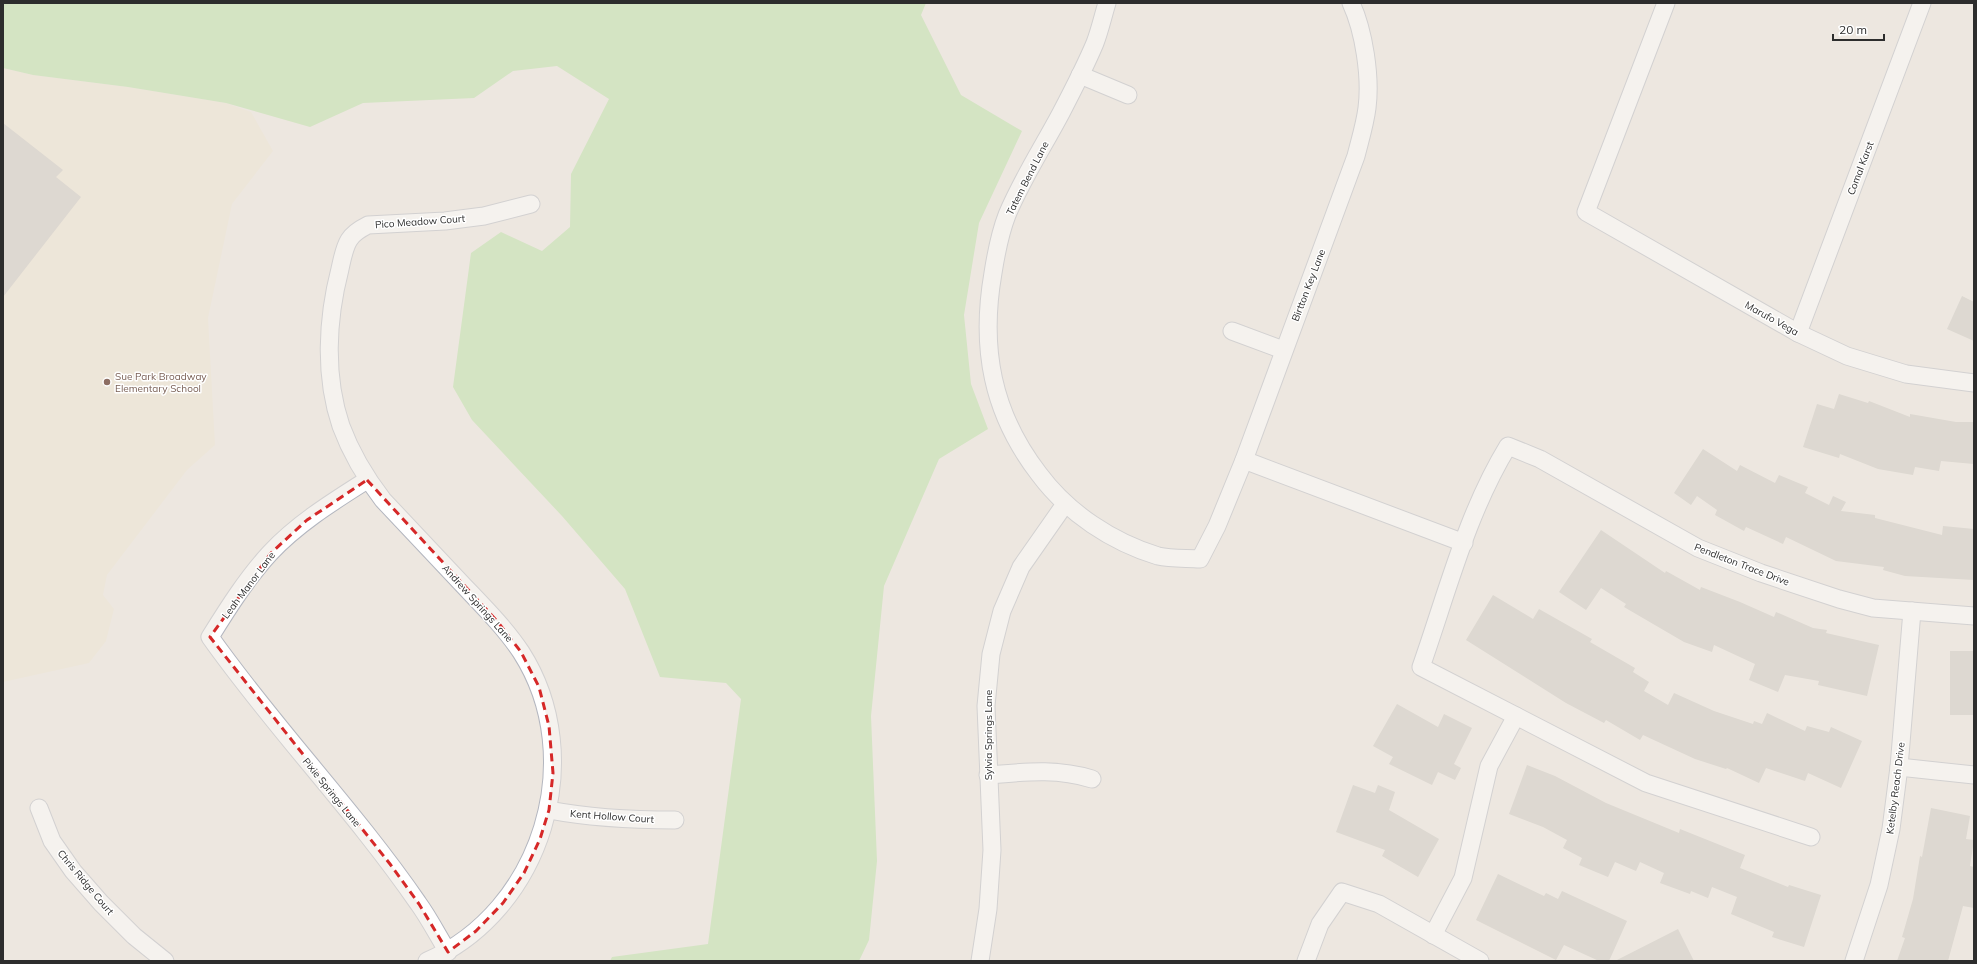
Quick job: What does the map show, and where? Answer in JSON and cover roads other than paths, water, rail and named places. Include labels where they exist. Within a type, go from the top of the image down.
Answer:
[{"type":"street","name":"Tatem Bend Lane","points":[[1107,3],[1096,42],[1007,216],[995,260],[988,303],[988,348],[995,387],[1007,425],[1027,459],[1047,486],[1064,504],[1086,521],[1122,542],[1160,556],[1200,559]]},
{"type":"street","name":"Birtton Key Lane","points":[[1200,559],[1217,526],[1244,460],[1283,350],[1356,156],[1367,108],[1367,71],[1355,12],[1350,3]]},
{"type":"street","name":"Marufo Vega","points":[[1666,3],[1586,212],[1798,333],[1847,356],[1906,374],[1974,383]]},
{"type":"street","name":"Comal Karst","points":[[1798,333],[1922,3]]},
{"type":"street","points":[[1080,75],[1128,96]]},
{"type":"street","name":"Pico Meadow Court","points":[[357,231],[368,225],[446,221],[484,216],[531,204]]},
{"type":"street","name":"Andrew Springs Lane","points":[[357,231],[349,240],[343,254],[334,293],[329,341],[331,381],[341,425],[368,480],[383,500],[497,622],[521,652],[539,687],[549,726],[553,773],[549,810],[540,839],[524,874],[503,903],[476,931],[448,952],[427,961]]},
{"type":"street","points":[[1232,331],[1283,350]]},
{"type":"street","name":"Pendleton Trace Drive","points":[[1464,543],[1491,473],[1508,446],[1546,462],[1698,548],[1761,573],[1839,599],[1873,608],[1974,616]]},
{"type":"street","points":[[1244,460],[1464,543],[1421,667],[1646,784],[1811,837]]},
{"type":"street","name":"Leah Manor Lane","points":[[210,637],[233,601],[271,553],[307,520],[368,480]]},
{"type":"street","name":"Sylvia Springs Lane","points":[[980,961],[988,909],[992,850],[986,706],[991,654],[1002,611],[1021,567],[1064,504]]},
{"type":"street","name":"Ketelby Reach Drive","points":[[1854,961],[1879,885],[1891,828],[1899,767],[1912,612]]},
{"type":"street","name":"Pixie Springs Lane","points":[[210,637],[234,671],[390,864],[419,904],[448,952]]},
{"type":"street","points":[[1434,935],[1463,878],[1489,766],[1516,716]]},
{"type":"street","points":[[1899,767],[1974,775]]},
{"type":"street","points":[[988,775],[1044,771],[1072,773],[1092,779]]},
{"type":"street","name":"Chris Ridge Court","points":[[39,808],[52,840],[74,871],[112,914],[134,936],[165,961]]},
{"type":"street","name":"Kent Hollow Court","points":[[549,810],[581,816],[622,819],[675,820]]},
{"type":"street","points":[[1306,961],[1320,924],[1342,892],[1379,904],[1480,961]]},
{"type":"place","name":"Sue Park Broadway Elementary School","points":[[107,382]]}]
